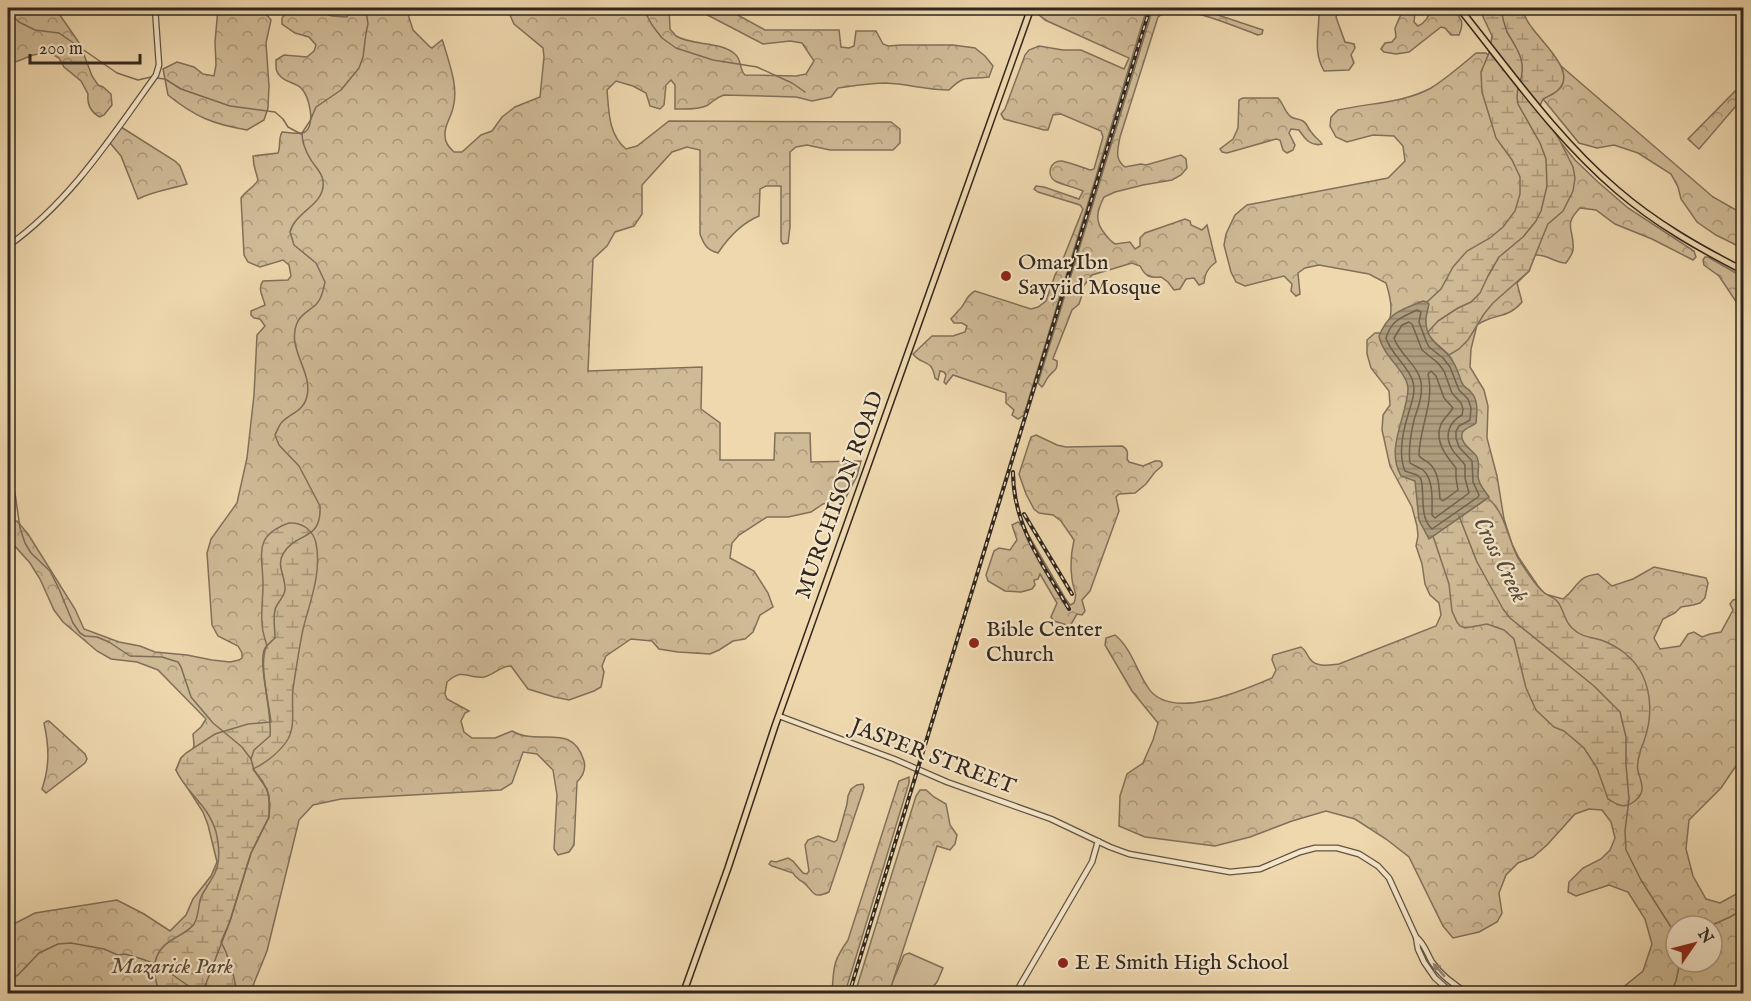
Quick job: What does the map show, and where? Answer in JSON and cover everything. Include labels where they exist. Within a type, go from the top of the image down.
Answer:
[{"type":"main road","name":"MURCHISON ROAD","points":[[683,993],[1031,8]]},
{"type":"main road","points":[[1459,8],[1556,129],[1601,177],[1646,214],[1743,271]]},
{"type":"street","points":[[8,246],[36,224],[71,189],[156,75],[159,65],[155,8]]},
{"type":"street","name":"JASPER STREET","points":[[779,716],[894,759],[947,782],[1051,819],[1129,854],[1230,872],[1260,869],[1315,848],[1352,851],[1366,857],[1386,874],[1416,938]]},
{"type":"street","points":[[1015,993],[1094,857],[1098,841]]},
{"type":"street","points":[[1416,938],[1418,949],[1429,970],[1441,984],[1453,993]]},
{"type":"street","points":[[1416,938],[1422,941],[1439,971],[1452,983],[1470,993]]},
{"type":"green space","points":[[8,8],[55,8],[80,44],[92,76],[98,85],[111,94],[112,105],[104,115],[100,117],[92,110],[88,94],[81,81],[64,67],[59,58],[49,52],[33,55],[8,65]]},
{"type":"green space","points":[[218,8],[254,8],[271,20],[266,43],[268,108],[264,120],[247,130],[205,119],[168,95],[163,69],[177,62],[194,67],[203,74],[214,76]]},
{"type":"green space","name":"Mazarick Park","points":[[351,8],[406,8],[413,30],[430,47],[432,48],[442,40],[455,92],[445,138],[454,152],[462,152],[481,135],[492,131],[502,117],[515,107],[540,97],[543,48],[514,24],[507,8],[669,8],[670,29],[676,36],[729,50],[737,56],[745,75],[796,76],[806,74],[814,61],[802,43],[790,41],[763,44],[694,8],[725,8],[765,30],[839,30],[841,47],[854,46],[856,31],[876,31],[883,44],[888,46],[953,45],[975,48],[993,66],[989,77],[964,79],[949,90],[886,83],[838,88],[831,97],[812,101],[796,97],[724,95],[706,106],[691,109],[675,109],[675,85],[671,80],[666,85],[664,105],[660,109],[650,106],[646,93],[633,86],[616,81],[607,90],[613,129],[626,149],[637,146],[669,121],[891,122],[900,129],[900,143],[893,150],[830,150],[807,145],[796,147],[790,152],[788,243],[783,244],[781,241],[781,186],[766,186],[760,189],[759,216],[736,232],[718,253],[706,246],[700,234],[700,150],[687,147],[672,152],[642,185],[642,214],[634,226],[615,232],[607,246],[593,259],[588,371],[702,367],[701,409],[720,423],[720,460],[774,460],[775,433],[810,433],[811,462],[861,461],[857,476],[844,501],[823,504],[811,512],[788,517],[767,517],[739,535],[732,543],[730,558],[754,571],[768,593],[773,607],[760,615],[753,632],[745,639],[733,641],[710,654],[659,649],[652,641],[631,639],[606,656],[602,666],[604,672],[601,687],[569,700],[528,689],[511,666],[484,677],[457,675],[447,682],[445,694],[447,699],[469,711],[465,713],[461,721],[464,732],[472,738],[495,738],[512,731],[533,737],[563,738],[579,749],[585,767],[577,782],[574,845],[569,852],[558,855],[554,849],[557,795],[553,770],[537,754],[523,752],[512,783],[501,790],[341,799],[313,805],[299,820],[267,951],[250,993],[8,994],[8,927],[35,913],[117,900],[170,931],[186,915],[193,899],[211,876],[217,862],[203,812],[176,770],[181,758],[193,749],[193,734],[206,719],[158,670],[137,662],[111,659],[97,651],[63,622],[54,610],[30,563],[13,544],[8,530],[11,521],[17,521],[28,534],[75,609],[84,629],[155,652],[230,662],[242,658],[238,646],[218,636],[212,625],[207,553],[211,539],[237,503],[247,458],[254,395],[257,335],[265,326],[260,319],[251,315],[251,311],[265,305],[260,290],[263,281],[288,280],[291,276],[289,265],[283,260],[260,267],[248,262],[244,255],[241,198],[258,180],[253,156],[278,153],[282,132],[303,133],[310,123],[309,103],[304,92],[299,86],[279,75],[276,60],[284,55],[307,57],[314,51],[316,45],[309,37],[295,33],[282,24],[282,18],[287,12],[318,11],[332,16],[347,17]]},
{"type":"green space","points":[[1040,8],[1147,8],[1024,415],[1018,419],[1012,415],[1014,410],[1006,403],[1006,393],[953,375],[946,384],[944,372],[940,371],[938,380],[932,368],[913,354],[932,336],[953,336],[965,332],[967,326],[954,323],[951,319],[975,291],[1031,309],[1046,301],[1083,209],[1080,205],[1034,189],[1036,186],[1044,187],[1079,199],[1083,191],[1055,181],[1050,172],[1051,168],[1058,161],[1062,161],[1090,170],[1094,169],[1103,137],[1101,131],[1061,114],[1053,115],[1048,130],[1044,130],[1004,119],[1001,114],[1029,50],[1039,46],[1081,50],[1124,69],[1129,58],[1045,20],[1038,14]]},
{"type":"green space","points":[[1153,8],[1197,8],[1263,30],[1262,34],[1258,35],[1184,11],[1175,10],[1158,17],[1120,137],[1118,157],[1125,167],[1146,165],[1181,155],[1186,159],[1187,168],[1172,180],[1115,192],[1104,197],[1098,211],[1099,225],[1115,244],[1130,242],[1135,249],[1140,246],[1140,238],[1145,233],[1185,219],[1202,230],[1207,225],[1216,262],[1207,271],[1204,283],[1199,285],[1194,278],[1186,279],[1180,289],[1174,290],[1161,277],[1148,276],[1140,266],[1132,263],[1092,275],[1082,288],[1079,304],[1072,310],[1054,356],[1053,359],[1057,361],[1056,368],[1042,387],[1038,383]]},
{"type":"green space","points":[[1319,8],[1340,8],[1336,17],[1345,42],[1354,44],[1355,48],[1351,55],[1354,63],[1349,70],[1324,71],[1320,63],[1317,48]]},
{"type":"green space","points":[[1430,8],[1452,8],[1461,20],[1459,35],[1451,35],[1441,27],[1409,52],[1396,54],[1384,52],[1381,49],[1385,43],[1392,42],[1396,37],[1395,28],[1402,12],[1411,10],[1415,13],[1414,22],[1418,26],[1427,19]]},
{"type":"green space","points":[[1479,8],[1522,8],[1529,24],[1561,66],[1564,74],[1563,82],[1557,91],[1543,99],[1539,108],[1559,139],[1573,167],[1575,178],[1573,191],[1563,211],[1548,224],[1529,271],[1493,303],[1468,340],[1449,355],[1427,331],[1425,320],[1427,302],[1441,289],[1453,267],[1467,251],[1490,238],[1503,227],[1515,211],[1520,194],[1520,177],[1512,160],[1496,138],[1482,92],[1481,72],[1489,53],[1492,36]]},
{"type":"green space","points":[[1476,53],[1486,53],[1575,160],[1628,208],[1694,251],[1696,257],[1693,260],[1652,239],[1615,224],[1596,210],[1580,208],[1570,224],[1573,250],[1566,263],[1535,255],[1529,271],[1517,283],[1522,302],[1512,311],[1477,325],[1471,349],[1470,367],[1484,390],[1488,406],[1487,438],[1497,476],[1504,519],[1512,544],[1519,558],[1545,594],[1563,599],[1585,577],[1598,574],[1612,586],[1633,579],[1654,567],[1706,578],[1708,583],[1705,598],[1700,603],[1681,607],[1663,619],[1654,638],[1660,649],[1680,646],[1688,634],[1694,632],[1702,637],[1721,632],[1733,610],[1730,604],[1733,600],[1743,598],[1743,763],[1738,763],[1721,788],[1689,820],[1686,849],[1693,876],[1706,899],[1720,903],[1740,892],[1743,896],[1743,993],[1616,993],[1643,971],[1652,944],[1645,919],[1628,892],[1609,885],[1576,896],[1568,892],[1569,882],[1583,868],[1601,859],[1610,850],[1615,838],[1611,822],[1602,810],[1589,809],[1575,814],[1547,845],[1533,857],[1518,863],[1506,875],[1499,893],[1502,913],[1497,922],[1479,932],[1453,938],[1443,926],[1409,857],[1355,819],[1326,811],[1250,837],[1215,846],[1145,837],[1119,826],[1120,796],[1127,774],[1143,763],[1158,723],[1132,691],[1105,645],[1106,638],[1115,635],[1121,640],[1147,686],[1157,697],[1171,702],[1188,703],[1225,696],[1272,678],[1276,670],[1272,660],[1273,655],[1301,647],[1316,664],[1339,664],[1436,626],[1441,615],[1439,603],[1430,595],[1425,584],[1416,546],[1417,526],[1412,507],[1390,466],[1382,430],[1383,415],[1390,405],[1389,391],[1371,368],[1367,354],[1367,340],[1375,333],[1384,333],[1391,315],[1391,303],[1386,283],[1369,274],[1319,265],[1305,268],[1298,273],[1300,294],[1296,296],[1291,291],[1292,284],[1284,276],[1245,286],[1236,282],[1224,245],[1226,234],[1235,215],[1247,205],[1388,178],[1405,161],[1403,146],[1394,136],[1373,135],[1347,142],[1336,137],[1330,126],[1331,117],[1338,110],[1409,97],[1443,80]]},
{"type":"green space","points":[[1561,66],[1713,197],[1743,214],[1743,245],[1738,246],[1716,235],[1697,222],[1681,199],[1671,174],[1638,153],[1614,145],[1597,148],[1579,143],[1543,99],[1561,87],[1564,79]]},
{"type":"green space","points":[[1743,83],[1736,106],[1699,149],[1688,139]]},
{"type":"green space","points":[[1278,98],[1289,115],[1305,122],[1322,144],[1311,143],[1299,130],[1291,129],[1289,133],[1295,145],[1293,150],[1287,153],[1283,150],[1280,140],[1276,139],[1227,153],[1222,152],[1220,149],[1233,139],[1238,128],[1239,100]]},
{"type":"green space","points":[[121,127],[175,161],[180,166],[187,184],[138,199],[121,156],[110,143]]},
{"type":"green space","points":[[1705,257],[1743,277],[1743,312],[1719,276],[1704,265]]},
{"type":"green space","points":[[1036,435],[1066,447],[1122,446],[1126,450],[1129,462],[1143,466],[1155,461],[1162,463],[1162,466],[1146,484],[1135,493],[1119,494],[1116,497],[1119,511],[1090,591],[1082,600],[1085,611],[1082,615],[1077,614],[1070,626],[1054,621],[1051,617],[1057,603],[1040,574],[1038,579],[1034,580],[1035,585],[1032,589],[1021,592],[1005,591],[988,581],[986,575],[994,551],[999,548],[1010,550],[1017,540],[1012,525],[1018,522],[1025,529],[1065,598],[1070,605],[1074,603],[1071,564],[1074,540],[1061,521],[1053,515],[1039,513],[1034,509],[1019,474],[1031,437]]},
{"type":"green space","points":[[1488,498],[1503,518],[1514,550],[1530,577],[1538,587],[1557,601],[1569,625],[1582,635],[1601,640],[1619,649],[1635,663],[1642,674],[1648,690],[1650,707],[1647,733],[1638,762],[1642,792],[1629,805],[1620,805],[1608,799],[1597,768],[1584,748],[1564,731],[1554,727],[1536,710],[1526,688],[1514,639],[1504,630],[1487,624],[1465,628],[1457,622],[1452,611],[1449,584],[1433,536]]},
{"type":"green space","name":"Mazarick Park","points":[[289,523],[302,525],[315,538],[316,576],[303,629],[293,689],[293,721],[290,733],[277,752],[253,769],[267,789],[270,804],[269,817],[251,853],[230,921],[221,942],[227,954],[237,993],[159,993],[155,976],[155,961],[167,943],[194,924],[201,897],[215,873],[219,858],[219,847],[212,822],[176,770],[186,753],[215,734],[248,724],[271,722],[264,672],[267,646],[262,626],[261,556],[269,534]]},
{"type":"green space","points":[[47,721],[85,754],[87,759],[85,763],[46,793],[42,789],[47,764],[48,748],[44,723]]},
{"type":"green space","points":[[909,777],[845,993],[832,993],[836,960],[848,940],[899,781]]},
{"type":"green space","points":[[863,784],[864,788],[829,892],[816,895],[793,873],[769,864],[771,861],[776,862],[788,858],[803,873],[807,874],[809,871],[805,845],[808,840],[818,836],[834,842],[837,840],[851,789]]},
{"type":"green space","points":[[920,790],[926,790],[946,804],[950,825],[957,835],[955,844],[950,850],[937,846],[889,993],[855,993],[916,796]]},
{"type":"green space","points":[[909,953],[943,968],[937,982],[927,991],[908,993],[890,988],[904,955]]},
{"type":"water","points":[[1423,301],[1429,304],[1426,321],[1429,334],[1451,359],[1462,383],[1475,398],[1476,423],[1464,430],[1462,438],[1477,457],[1479,482],[1489,497],[1429,539],[1419,520],[1415,481],[1401,476],[1395,455],[1398,432],[1407,400],[1407,383],[1385,351],[1379,336],[1392,317]]},
{"type":"waterway","points":[[202,994],[230,921],[251,853],[269,817],[269,795],[254,770],[251,759],[254,750],[270,736],[263,655],[265,648],[275,638],[275,610],[285,590],[281,558],[288,547],[313,531],[320,517],[320,506],[299,466],[279,445],[275,435],[282,422],[303,405],[307,396],[308,387],[297,351],[295,332],[300,318],[320,299],[325,282],[316,263],[294,245],[290,232],[293,225],[315,202],[323,189],[320,172],[307,154],[302,133],[316,107],[341,90],[359,68],[368,24],[363,8]]},
{"type":"waterway","points":[[643,8],[662,38],[676,48],[713,60],[757,67],[792,83],[805,92]]},
{"type":"waterway","name":"Cross Creek","points":[[1501,8],[1507,32],[1522,61],[1520,82]]},
{"type":"waterway","points":[[8,12],[19,22],[35,30],[59,33],[117,73],[138,80],[151,77]]},
{"type":"waterway","points":[[156,78],[165,79],[181,89],[230,106],[275,112],[288,127],[301,134]]},
{"type":"waterway","name":"Cross Creek","points":[[1428,332],[1438,321],[1471,302],[1480,293],[1499,257],[1523,237],[1541,211],[1547,186],[1546,159],[1540,143],[1518,104],[1518,87]]},
{"type":"waterway","points":[[8,476],[15,493],[20,528],[25,543],[31,553],[50,571],[73,623],[80,633],[109,642],[130,656],[162,657],[178,662],[191,697],[213,723],[242,747],[251,759]]},
{"type":"waterway","name":"Cross Creek","points":[[1459,516],[1477,562],[1510,618],[1594,686],[1620,712],[1626,737],[1629,799],[1625,831],[1626,850],[1641,880],[1664,916]]},
{"type":"waterway","points":[[1724,920],[1744,909]]},
{"type":"waterway","points":[[8,980],[18,975],[39,953],[58,944],[71,943],[104,949],[118,955],[125,954],[160,966],[200,994]]},
{"type":"waterway","name":"Cross Creek","points":[[1670,994],[1677,974]]},
{"type":"railway","points":[[849,994],[1150,8]]},
{"type":"railway","points":[[1013,472],[1014,492],[1024,527],[1040,561],[1069,609]]},
{"type":"railway","points":[[1024,514],[1072,594]]},
{"type":"place","name":"Omar Ibn Sayyiid Mosque","points":[[1006,276]]},
{"type":"place","name":"Bible Center Church","points":[[974,643]]},
{"type":"place","name":"E E Smith High School","points":[[1063,963]]}]
